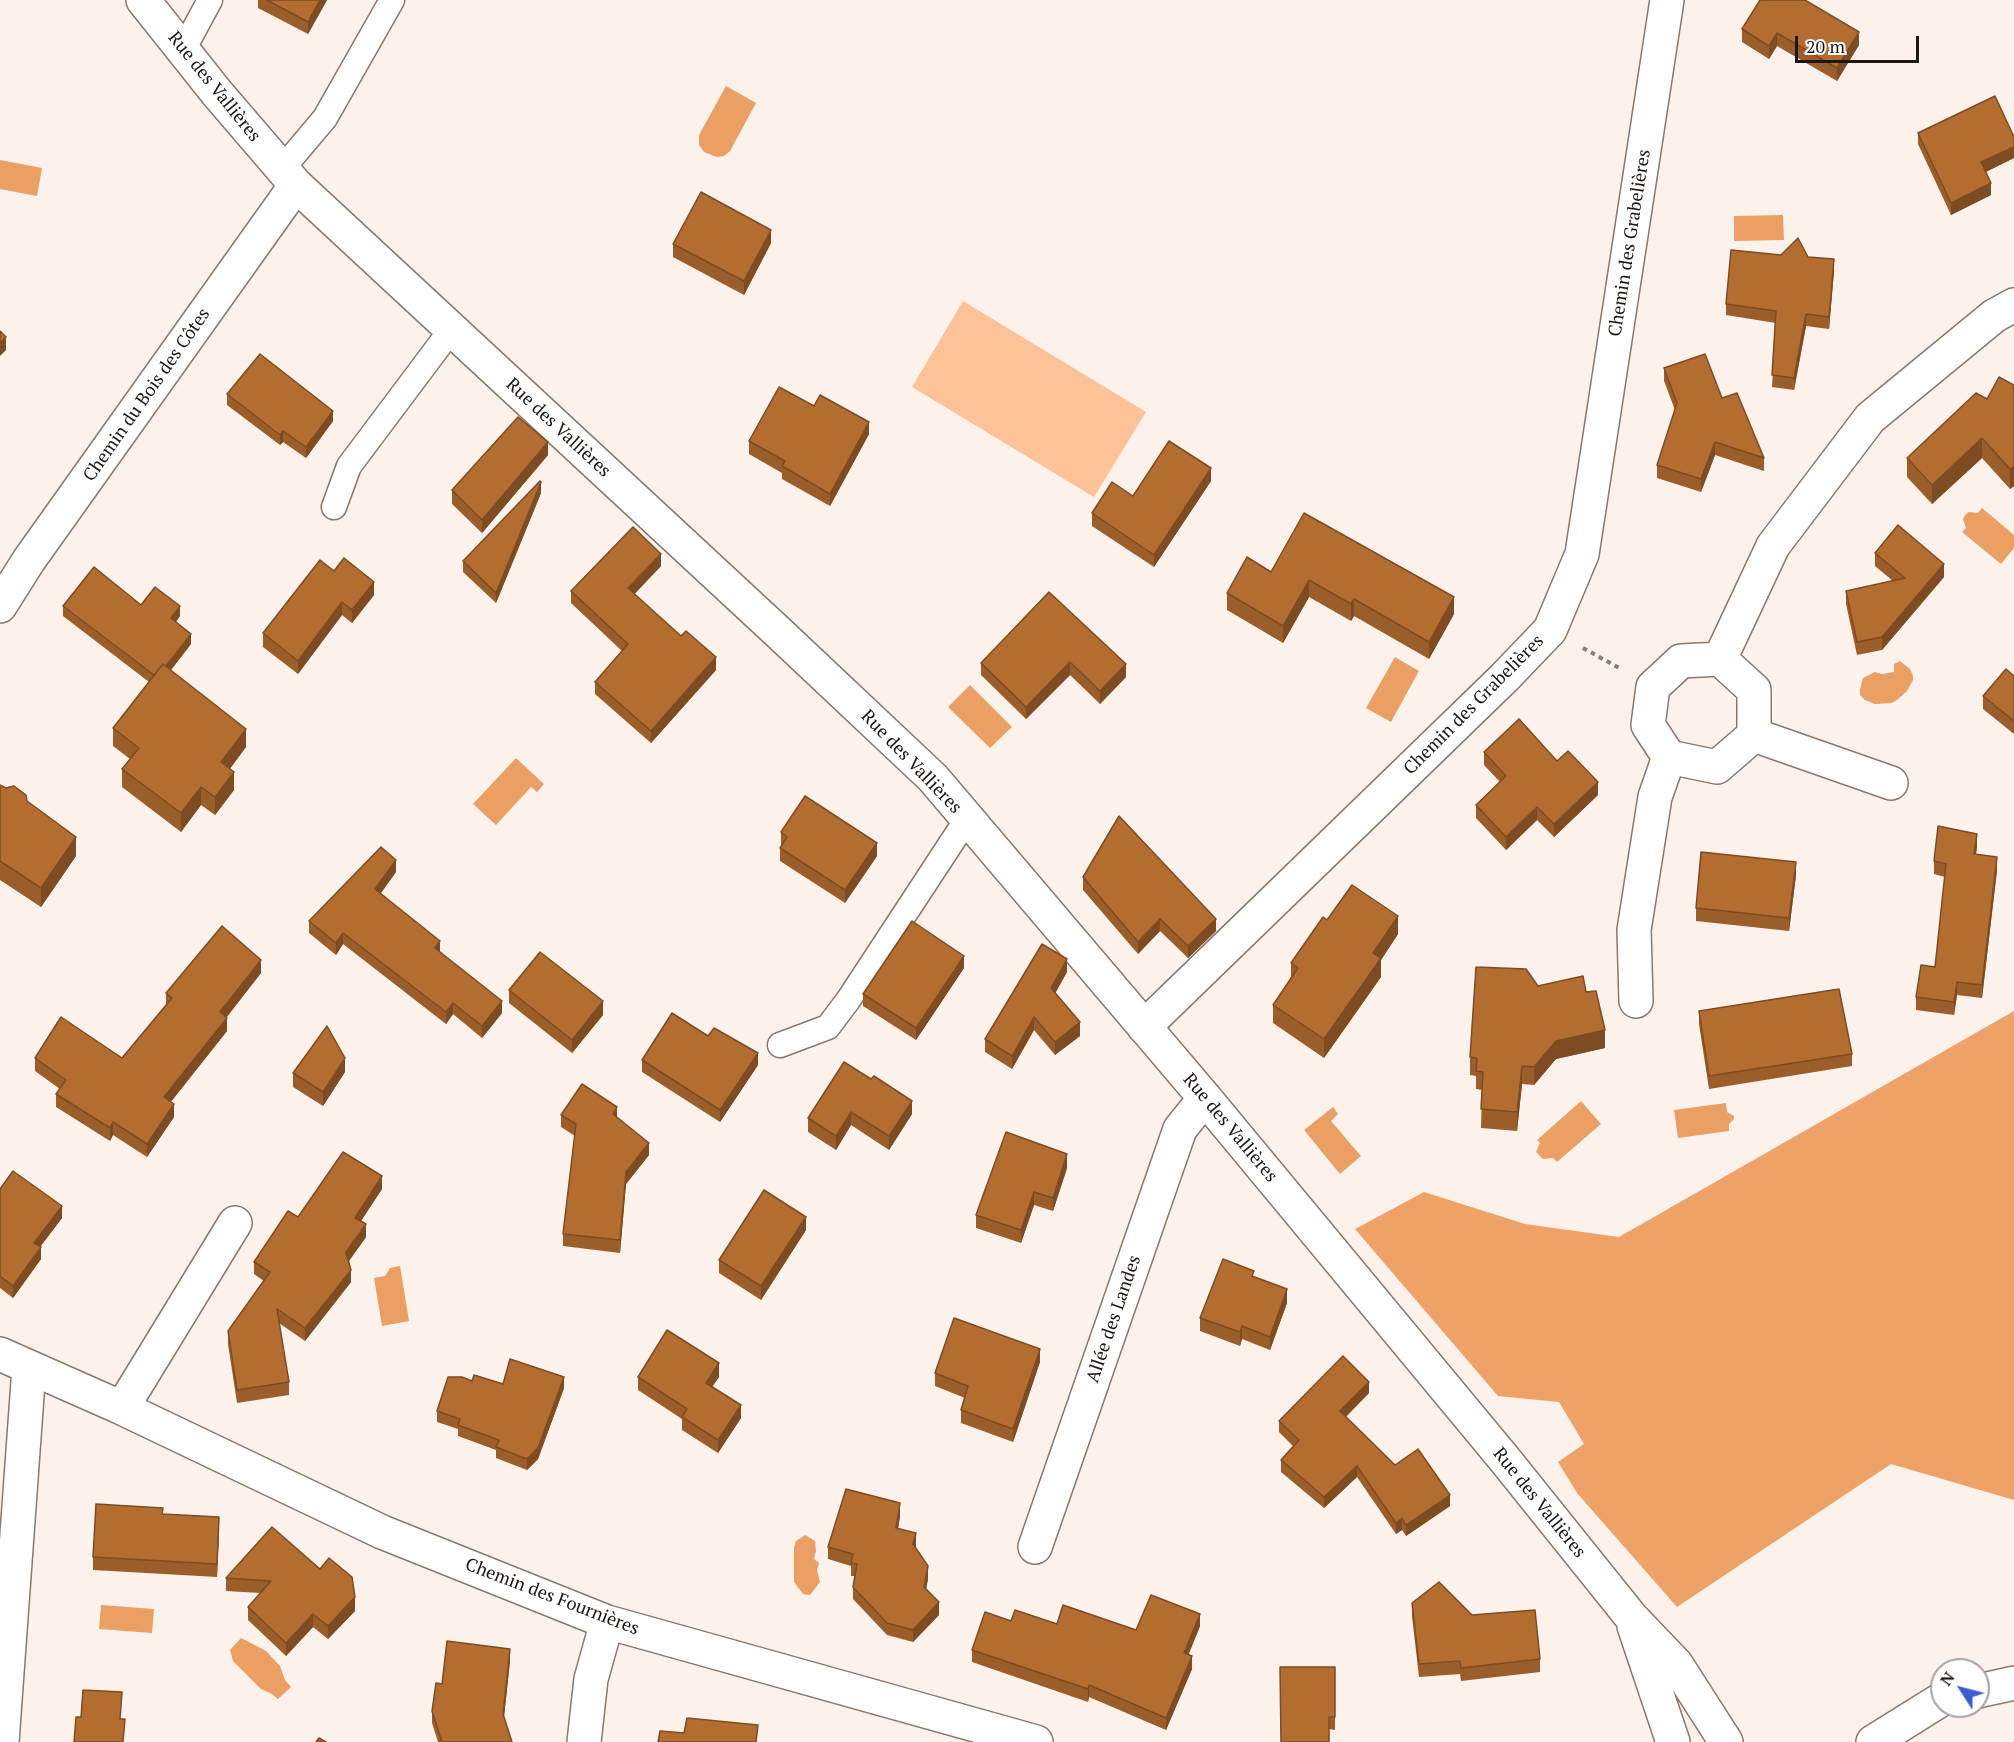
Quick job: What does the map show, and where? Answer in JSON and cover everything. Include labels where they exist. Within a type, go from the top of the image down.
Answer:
[{"type":"street","name":"Rue des Vallières","points":[[143,0],[289,177],[933,778],[1205,1098],[1506,1461],[1632,1618],[1676,1664],[1726,1742]]},
{"type":"street","name":"Chemin des Grabelières","points":[[1144,1027],[1504,678],[1550,630],[1582,554],[1667,0]]},
{"type":"street","name":"Chemin du Bois des Côtes","points":[[0,606],[289,177]]},
{"type":"street","points":[[1720,659],[1773,546],[1870,418],[1994,316],[2014,304]]},
{"type":"street","points":[[1720,659],[1754,690],[1754,735],[1717,767],[1669,758],[1648,725],[1653,687],[1681,661],[1720,659]]},
{"type":"street","points":[[1754,735],[1891,783]]},
{"type":"street","points":[[1636,1001],[1634,930],[1655,797],[1669,758]]},
{"type":"street","name":"Allée des Landes","points":[[1035,1547],[1180,1129],[1205,1098]]},
{"type":"street","points":[[122,1408],[235,1223]]},
{"type":"street","name":"Chemin des Fournières","points":[[0,1354],[122,1408],[382,1532],[607,1622],[1036,1742]]},
{"type":"street","points":[[2,1742],[29,1368]]},
{"type":"street","name":"Rue des Vallières","points":[[1632,1618],[1673,1742]]},
{"type":"street","points":[[584,1742],[591,1679],[607,1622]]},
{"type":"street","points":[[1990,1688],[2014,1683]]},
{"type":"street","points":[[1873,1742],[1930,1706]]},
{"type":"lane","points":[[183,50],[210,0]]},
{"type":"lane","points":[[289,177],[392,0]]},
{"type":"lane","points":[[334,507],[349,466],[452,330]]},
{"type":"lane","points":[[780,1045],[828,1027],[849,999],[967,819]]},
{"type":"path","points":[[1550,630],[1653,687]]},
{"type":"shaded area","points":[[726,86],[756,103],[730,151],[724,156],[717,157],[704,152],[699,145],[699,135]]},
{"type":"shaded area","points":[[0,160],[42,168],[37,196],[0,189]]},
{"type":"shaded area","points":[[1783,215],[1784,240],[1734,241],[1734,216]]},
{"type":"shaded area","points":[[963,301],[1146,412],[1094,497],[912,387]]},
{"type":"shaded area","points":[[1982,508],[2014,535],[2014,548],[2001,564],[1962,532],[1966,528],[1963,519],[1965,515],[1969,512],[1978,513]]},
{"type":"shaded area","points":[[1395,657],[1419,671],[1391,722],[1366,708]]},
{"type":"shaded area","points":[[1900,661],[1910,669],[1913,680],[1907,691],[1897,700],[1891,703],[1875,704],[1860,695],[1863,678],[1875,672],[1882,674],[1894,672],[1894,664]]},
{"type":"shaded area","points":[[970,685],[1012,727],[990,748],[948,707]]},
{"type":"shaded area","points":[[516,758],[544,784],[537,792],[531,787],[496,825],[473,804]]},
{"type":"shaded area","points":[[2014,1011],[2014,1500],[1891,1464],[1677,1607],[1577,1493],[1558,1462],[1584,1444],[1559,1402],[1498,1396],[1355,1229],[1424,1192],[1525,1224],[1619,1237]]},
{"type":"shaded area","points":[[1581,1101],[1601,1124],[1557,1162],[1553,1158],[1543,1159],[1536,1152],[1540,1143],[1537,1140]]},
{"type":"shaded area","points":[[1726,1103],[1727,1112],[1734,1116],[1729,1124],[1729,1131],[1678,1138],[1674,1110]]},
{"type":"shaded area","points":[[1333,1107],[1338,1114],[1331,1121],[1361,1156],[1340,1174],[1304,1130]]},
{"type":"shaded area","points":[[400,1266],[409,1321],[382,1326],[374,1278],[385,1276],[390,1268]]},
{"type":"shaded area","points":[[805,1535],[815,1541],[814,1559],[819,1563],[817,1570],[820,1582],[810,1595],[803,1594],[794,1582],[794,1547],[796,1541]]},
{"type":"shaded area","points":[[101,1605],[154,1609],[152,1633],[99,1629]]},
{"type":"shaded area","points":[[241,1638],[266,1651],[280,1666],[285,1680],[291,1687],[278,1699],[261,1689],[233,1661],[230,1650]]},
{"type":"building","points":[[267,0],[320,0],[308,22]]},
{"type":"building","points":[[1760,0],[1805,0],[1859,32],[1837,68],[1777,33],[1769,46],[1742,29]]},
{"type":"building","points":[[1995,96],[2014,137],[2014,147],[1981,162],[1991,183],[1951,203],[1918,133]]},
{"type":"building","points":[[701,192],[771,230],[744,281],[673,244]]},
{"type":"building","points":[[1798,238],[1808,257],[1834,259],[1829,317],[1806,314],[1794,378],[1772,375],[1776,311],[1726,304],[1731,250],[1781,255]]},
{"type":"building","points":[[0,331],[6,337],[0,343]]},
{"type":"building","points":[[260,354],[333,411],[306,447],[283,431],[280,435],[227,394]]},
{"type":"building","points":[[1705,354],[1722,398],[1737,393],[1764,458],[1715,442],[1701,479],[1657,465],[1677,403],[1664,368]]},
{"type":"building","points":[[1999,377],[2014,385],[2014,467],[2010,469],[1982,438],[1932,485],[1907,458],[1976,393],[1987,399]]},
{"type":"building","points":[[779,387],[814,406],[820,395],[869,422],[830,494],[782,466],[785,461],[749,441]]},
{"type":"building","points":[[518,417],[548,442],[482,520],[452,490]]},
{"type":"building","points":[[1169,441],[1211,468],[1154,555],[1092,513],[1112,482],[1133,496]]},
{"type":"building","points":[[541,482],[496,593],[463,561]]},
{"type":"building","points":[[1304,513],[1454,597],[1429,642],[1354,599],[1351,604],[1309,580],[1283,626],[1227,593],[1247,557],[1271,572]]},
{"type":"building","points":[[1898,525],[1944,564],[1882,637],[1857,642],[1846,591],[1905,578],[1875,553]]},
{"type":"building","points":[[633,527],[661,554],[628,588],[681,636],[686,631],[716,657],[651,731],[595,682],[628,644],[571,591]]},
{"type":"building","points":[[344,558],[374,582],[352,610],[342,602],[298,661],[263,633],[320,560],[334,571]]},
{"type":"building","points":[[94,567],[141,605],[155,587],[180,606],[171,618],[191,634],[166,666],[163,664],[154,675],[63,606]]},
{"type":"building","points":[[1049,592],[1126,664],[1100,691],[1070,662],[1026,707],[981,663]]},
{"type":"building","points":[[163,664],[246,729],[221,762],[234,772],[215,797],[201,787],[181,813],[122,769],[139,748],[113,728]]},
{"type":"building","points":[[2006,669],[2014,676],[2014,721],[1983,696]]},
{"type":"building","points":[[1519,719],[1557,761],[1568,751],[1598,782],[1554,824],[1537,807],[1506,837],[1476,805],[1506,776],[1484,752]]},
{"type":"building","points":[[0,785],[6,788],[14,786],[26,795],[27,801],[76,837],[41,888],[0,861]]},
{"type":"building","points":[[805,796],[877,843],[845,890],[780,848],[787,837],[781,832]]},
{"type":"building","points":[[1119,816],[1216,919],[1188,946],[1160,919],[1138,942],[1083,877]]},
{"type":"building","points":[[1938,826],[1977,834],[1974,854],[1997,857],[1982,985],[1957,982],[1954,1002],[1916,997],[1921,965],[1935,967],[1946,864],[1934,861]]},
{"type":"building","points":[[381,847],[396,860],[375,889],[440,941],[435,948],[502,1001],[482,1026],[453,1003],[446,1012],[343,933],[336,943],[309,921]]},
{"type":"building","points":[[1701,852],[1796,862],[1789,918],[1696,908]]},
{"type":"building","points":[[1352,885],[1398,916],[1373,953],[1381,958],[1324,1039],[1273,1005],[1298,968],[1291,963],[1323,917],[1327,920]]},
{"type":"building","points":[[912,921],[964,956],[916,1028],[863,994]]},
{"type":"building","points":[[222,926],[261,960],[220,1012],[227,1018],[164,1097],[174,1104],[147,1144],[113,1122],[110,1128],[56,1094],[66,1080],[35,1058],[61,1017],[122,1058],[172,998],[166,993]]},
{"type":"building","points":[[1042,944],[1067,959],[1051,988],[1080,1022],[1055,1042],[1034,1017],[1012,1056],[985,1039]]},
{"type":"building","points":[[540,952],[603,1001],[572,1040],[509,990]]},
{"type":"building","points":[[1476,967],[1526,969],[1538,986],[1583,976],[1586,992],[1596,991],[1605,1030],[1556,1041],[1534,1067],[1522,1066],[1517,1112],[1481,1109],[1483,1072],[1476,1071],[1477,1058],[1470,1057]]},
{"type":"building","points":[[1839,989],[1852,1054],[1709,1076],[1699,1011]]},
{"type":"building","points":[[672,1013],[708,1036],[714,1028],[758,1053],[720,1110],[642,1060]]},
{"type":"building","points":[[327,1026],[345,1058],[323,1092],[293,1073]]},
{"type":"building","points":[[844,1062],[871,1079],[874,1076],[912,1101],[889,1136],[851,1112],[836,1136],[808,1118]]},
{"type":"building","points":[[582,1084],[617,1107],[613,1114],[649,1143],[626,1172],[620,1240],[563,1234],[576,1124],[561,1115]]},
{"type":"building","points":[[1006,1132],[1067,1154],[1053,1198],[1034,1192],[1021,1230],[976,1215]]},
{"type":"building","points":[[343,1152],[382,1176],[355,1218],[366,1224],[346,1252],[351,1270],[305,1328],[277,1309],[289,1382],[237,1390],[228,1331],[270,1272],[254,1262],[288,1211],[298,1217]]},
{"type":"building","points":[[13,1171],[62,1206],[34,1243],[41,1247],[13,1286],[0,1276],[0,1189]]},
{"type":"building","points":[[764,1190],[806,1217],[761,1286],[719,1260]]},
{"type":"building","points":[[1223,1259],[1254,1271],[1252,1276],[1287,1289],[1270,1337],[1242,1326],[1240,1332],[1200,1318]]},
{"type":"building","points":[[954,1318],[1040,1349],[1013,1429],[961,1410],[968,1386],[935,1373]]},
{"type":"building","points":[[667,1330],[719,1363],[706,1383],[741,1405],[718,1440],[682,1417],[687,1409],[638,1377]]},
{"type":"building","points":[[1343,1356],[1369,1382],[1340,1411],[1395,1465],[1418,1449],[1450,1495],[1406,1525],[1402,1518],[1396,1523],[1357,1466],[1324,1497],[1281,1460],[1299,1440],[1279,1421]]},
{"type":"building","points":[[510,1359],[564,1377],[538,1448],[527,1459],[496,1447],[499,1440],[458,1425],[460,1419],[437,1411],[448,1377],[462,1377],[472,1381],[474,1375],[503,1384]]},
{"type":"building","points":[[846,1489],[900,1503],[896,1528],[916,1533],[913,1544],[928,1566],[924,1587],[939,1602],[913,1630],[887,1623],[853,1587],[857,1564],[851,1563],[853,1554],[828,1547]]},
{"type":"building","points":[[96,1504],[163,1508],[162,1514],[219,1517],[217,1564],[93,1557]]},
{"type":"building","points":[[272,1527],[320,1569],[329,1558],[352,1577],[355,1597],[328,1626],[313,1614],[286,1643],[248,1607],[271,1581],[226,1578]]},
{"type":"building","points":[[1439,1582],[1472,1615],[1535,1610],[1540,1659],[1461,1668],[1460,1661],[1419,1664],[1412,1603]]},
{"type":"building","points":[[1151,1595],[1200,1614],[1184,1653],[1192,1656],[1166,1718],[1089,1685],[1088,1689],[972,1650],[985,1612],[1011,1621],[1015,1610],[1057,1624],[1063,1605],[1136,1630]]},
{"type":"building","points":[[447,1641],[510,1649],[503,1714],[512,1742],[442,1742],[432,1711],[436,1683],[442,1684]]},
{"type":"building","points":[[1280,1667],[1335,1667],[1335,1717],[1329,1717],[1329,1742],[1281,1742]]},
{"type":"building","points":[[83,1690],[122,1692],[120,1719],[125,1719],[123,1742],[74,1742],[76,1717],[81,1717]]},
{"type":"building","points":[[687,1718],[758,1725],[756,1742],[658,1742],[660,1731],[684,1733]]}]
